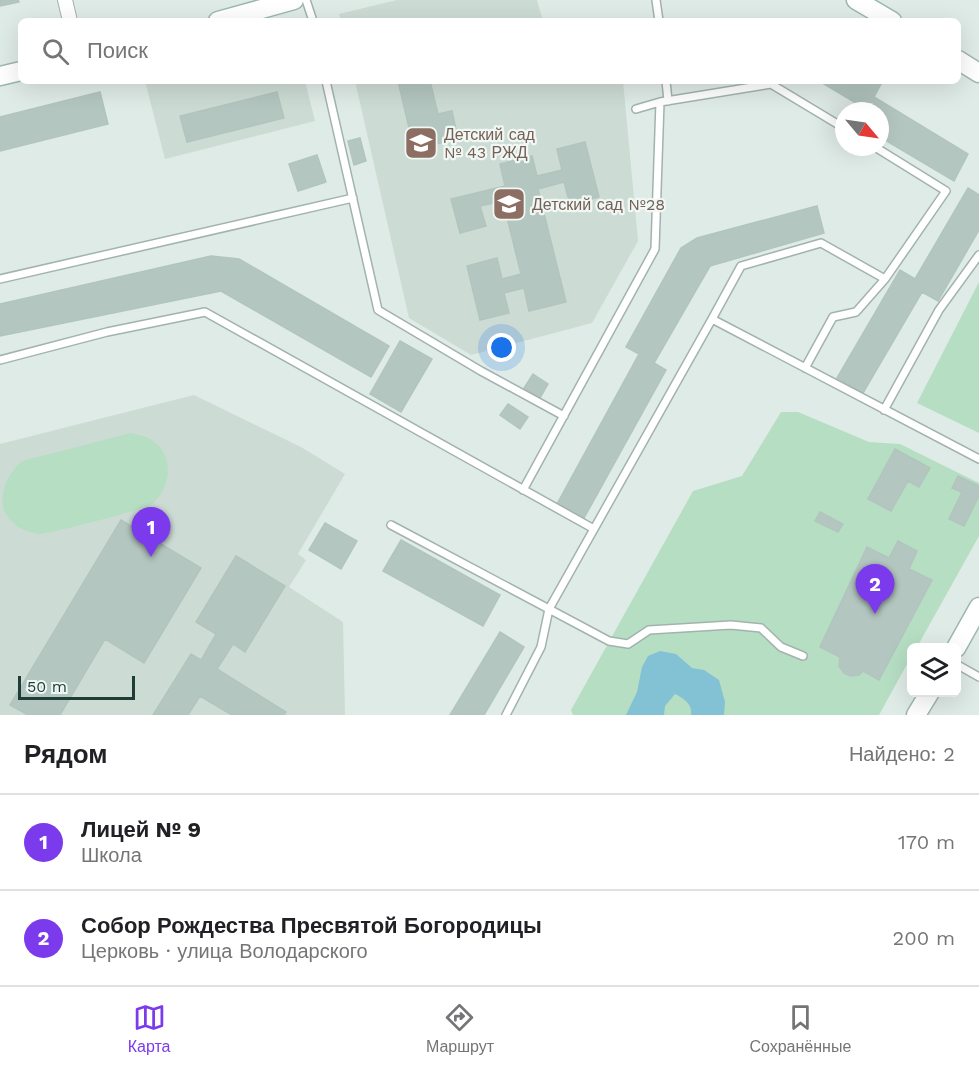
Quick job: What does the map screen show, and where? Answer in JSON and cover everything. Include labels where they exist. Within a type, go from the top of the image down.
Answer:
[{"type":"street","points":[[64,0],[69,18]]},
{"type":"street","points":[[229,18],[294,0]]},
{"type":"street","points":[[856,0],[887,18]]},
{"type":"street","points":[[961,62],[979,73]]},
{"type":"street","points":[[0,76],[18,72]]},
{"type":"street","points":[[959,643],[979,607]]},
{"type":"street","points":[[916,715],[927,697]]},
{"type":"lane","points":[[306,0],[312,18]]},
{"type":"lane","points":[[656,0],[659,18]]},
{"type":"lane","points":[[327,84],[378,310],[481,371],[564,416]]},
{"type":"lane","points":[[523,490],[655,249],[666,84]]},
{"type":"lane","points":[[636,109],[771,84],[835,123]]},
{"type":"lane","points":[[805,368],[833,316],[856,312],[885,279],[946,191],[889,156]]},
{"type":"lane","points":[[0,279],[352,198]]},
{"type":"lane","points":[[506,715],[542,647],[549,609],[741,266],[821,243],[885,279]]},
{"type":"lane","points":[[884,410],[939,310],[979,255]]},
{"type":"lane","points":[[0,360],[107,332],[206,312],[594,529]]},
{"type":"lane","points":[[712,319],[979,459]]},
{"type":"lane","points":[[391,525],[609,641],[628,644],[648,630],[731,625],[761,628],[781,647],[803,656]]},
{"type":"lane","points":[[961,666],[979,677]]},
{"type":"shaded area","points":[[397,0],[537,0],[542,18],[340,18],[339,14]]},
{"type":"shaded area","points":[[146,84],[306,84],[315,121],[165,159]]},
{"type":"shaded area","name":"Детский сад №28","points":[[356,84],[623,84],[638,241],[592,323],[471,355],[409,318]]},
{"type":"shaded area","points":[[194,395],[301,447],[345,474],[298,554],[306,560],[289,587],[343,622],[345,715],[0,715],[0,444]]},
{"type":"green space","points":[[979,282],[979,433],[917,403]]},
{"type":"green space","points":[[781,412],[798,412],[869,442],[900,444],[979,483],[979,536],[919,643],[907,643],[907,664],[879,715],[573,715],[571,710],[693,491],[742,476]]},
{"type":"green space","points":[[131,433],[153,441],[165,455],[168,472],[166,481],[163,490],[152,504],[96,521],[38,534],[21,529],[9,518],[3,508],[4,488],[13,470],[22,461]]},
{"type":"water","points":[[660,651],[676,654],[692,668],[704,670],[719,680],[725,702],[724,715],[691,715],[689,705],[675,694],[665,706],[664,715],[626,715],[637,692],[642,667],[648,656]]},
{"type":"building","points":[[0,0],[18,0],[19,2],[0,6]]},
{"type":"building","points":[[399,84],[431,84],[438,114],[452,111],[458,139],[414,149]]},
{"type":"building","points":[[824,84],[881,84],[874,97],[882,102],[854,102]]},
{"type":"building","points":[[100,92],[108,124],[0,151],[0,117]]},
{"type":"building","points":[[277,92],[284,118],[187,142],[180,116]]},
{"type":"building","points":[[889,106],[968,154],[954,181],[889,142]]},
{"type":"building","points":[[360,138],[366,161],[354,165],[348,141]]},
{"type":"building","points":[[585,142],[599,197],[570,204],[564,182],[538,189],[566,302],[529,311],[524,288],[504,293],[509,313],[480,320],[467,266],[497,258],[502,279],[521,274],[503,201],[480,206],[486,226],[460,233],[451,199],[505,186],[500,164],[532,156],[537,176],[562,170],[557,149]]},
{"type":"building","points":[[317,155],[326,182],[298,191],[289,164]]},
{"type":"building","points":[[968,188],[979,195],[979,230],[938,301],[922,292],[863,393],[837,378],[900,270],[915,279]]},
{"type":"building","points":[[817,206],[824,233],[710,266],[654,363],[666,370],[584,518],[557,504],[639,354],[626,347],[681,248],[697,238]]},
{"type":"building","points":[[211,256],[239,259],[389,346],[371,377],[221,291],[0,336],[0,304]]},
{"type":"building","points":[[400,341],[432,359],[401,412],[370,394]]},
{"type":"building","points":[[533,374],[548,384],[540,398],[524,388]]},
{"type":"building","points":[[508,404],[528,417],[520,429],[500,415]]},
{"type":"building","points":[[895,449],[930,468],[919,487],[908,481],[891,511],[868,499]]},
{"type":"building","points":[[958,476],[979,486],[979,496],[964,526],[949,519],[962,492],[952,488]]},
{"type":"building","points":[[820,512],[843,524],[838,532],[815,521]]},
{"type":"building","points":[[121,520],[201,568],[144,663],[105,639],[60,715],[28,715],[10,705]]},
{"type":"building","points":[[325,523],[357,541],[341,569],[309,550]]},
{"type":"building","points":[[401,540],[500,595],[483,626],[383,571]]},
{"type":"building","points":[[898,541],[917,551],[909,569],[932,580],[879,680],[863,671],[859,675],[850,676],[844,673],[839,666],[840,657],[820,647],[867,547],[889,558]]},
{"type":"building","points":[[236,556],[285,586],[245,652],[233,644],[217,669],[286,712],[284,715],[232,715],[200,696],[188,715],[153,715],[191,654],[201,660],[216,634],[196,622]]},
{"type":"building","points":[[500,632],[524,647],[484,715],[450,715]]},
{"type":"place","name":"Детский сад № 43 РЖД","points":[[421,143]]},
{"type":"place","name":"Детский сад №28","points":[[509,204]]},
{"type":"place","name":"Лицей № 9","points":[[151,557]]},
{"type":"place","name":"Собор Рождества Пресвятой Богородицы","points":[[875,614]]}]
